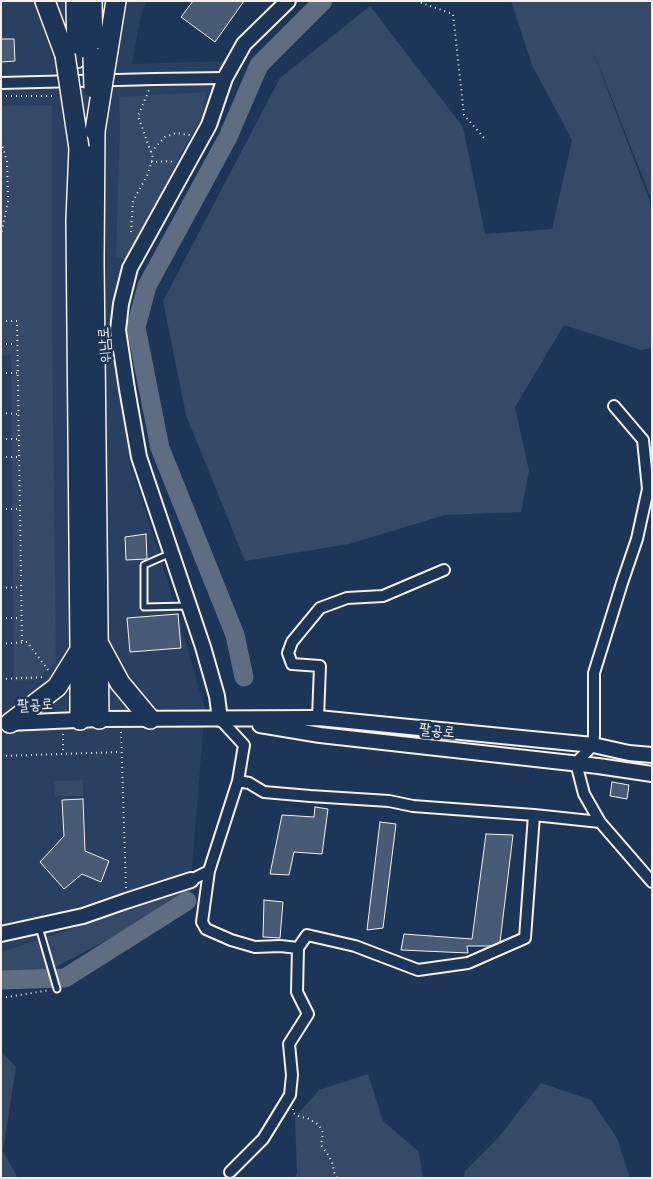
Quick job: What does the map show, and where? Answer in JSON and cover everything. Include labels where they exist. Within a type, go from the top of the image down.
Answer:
[{"type":"highway","points":[[45,1],[86,55]]},
{"type":"highway","points":[[76,1],[86,55],[95,132],[89,646],[80,720]]},
{"type":"highway","points":[[92,1],[79,148],[76,220],[89,646],[99,719]]},
{"type":"highway","points":[[86,55],[116,1]]},
{"type":"highway","points":[[89,646],[150,719]]},
{"type":"highway","points":[[6,723],[57,686],[89,646]]},
{"type":"main road","name":"위남로","points":[[220,719],[217,696],[139,457],[118,330],[121,304],[130,268],[209,125],[225,78],[244,44],[288,1]]},
{"type":"main road","name":"팔공로","points":[[6,723],[99,719],[318,718],[592,745],[629,753],[652,755]]},
{"type":"main road","name":"팔공로","points":[[220,719],[320,735],[576,763],[652,774]]},
{"type":"main road","points":[[1,934],[83,916],[191,880]]},
{"type":"street","points":[[1,83],[225,78]]},
{"type":"street","points":[[614,406],[643,440],[648,489],[637,539],[594,673],[594,735],[592,745],[576,763],[584,794],[600,822],[652,882]]},
{"type":"street","points":[[318,718],[320,666],[292,664],[288,653],[292,642],[320,608],[347,598],[383,596],[444,570]]},
{"type":"street","points":[[220,719],[244,745],[238,781],[209,872],[202,922],[206,929],[231,940],[255,947],[280,946],[298,948]]},
{"type":"street","points":[[238,781],[249,783],[264,792],[388,801],[413,806],[600,822]]},
{"type":"street","points":[[230,1172],[263,1139],[290,1095],[292,1075],[289,1044],[308,1014],[297,992],[298,948],[307,935],[355,946],[418,970],[468,963],[525,938],[534,815]]},
{"type":"street","points":[[191,880],[209,872]]},
{"type":"lane","points":[[171,553],[144,565],[144,607],[189,606]]},
{"type":"lane","points":[[39,926],[57,989]]},
{"type":"path","points":[[416,1],[453,14],[464,115],[485,139]]},
{"type":"path","points":[[130,232],[133,201],[147,176],[153,158],[138,116],[149,90]]},
{"type":"path","points":[[1,96],[58,96]]},
{"type":"path","points":[[151,152],[165,137],[176,133],[189,135],[196,141]]},
{"type":"path","points":[[1,142],[7,161],[8,201],[1,235]]},
{"type":"path","points":[[152,162],[170,162],[175,164]]},
{"type":"path","points":[[1,321],[17,321],[22,642]]},
{"type":"path","points":[[1,344],[17,344]]},
{"type":"path","points":[[1,373],[18,373]]},
{"type":"path","points":[[1,413],[18,414]]},
{"type":"path","points":[[1,439],[19,438]]},
{"type":"path","points":[[1,457],[19,457]]},
{"type":"path","points":[[1,509],[20,509]]},
{"type":"path","points":[[1,588],[21,587]]},
{"type":"path","points":[[1,618],[21,618]]},
{"type":"path","points":[[1,644],[27,642],[54,677],[1,679]]},
{"type":"path","points":[[121,719],[126,888]]},
{"type":"path","points":[[1,756],[120,752]]},
{"type":"path","points":[[1,998],[57,989]]},
{"type":"path","points":[[290,1095],[293,1113],[319,1125],[323,1133],[321,1145],[331,1160],[337,1178]]},
{"type":"shaded area","points":[[1,1],[146,1],[140,19],[132,64],[227,61],[208,108],[180,156],[128,261],[119,300],[115,368],[131,467],[163,566],[205,708],[191,878],[42,938],[1,952]]},
{"type":"shaded area","points":[[511,1],[652,1],[652,201],[588,38],[652,207],[652,348],[641,350],[564,325],[515,407],[529,471],[521,512],[445,515],[349,544],[245,561],[186,415],[163,301],[280,78],[370,6],[463,127],[485,234],[552,229],[572,140],[532,65]]},
{"type":"shaded area","points":[[206,92],[202,117],[180,156],[128,261],[116,256],[120,128],[119,97]]},
{"type":"shaded area","points":[[52,105],[52,323],[56,663],[36,680],[14,681],[11,355],[1,356],[1,106]]},
{"type":"shaded area","points":[[83,780],[83,796],[55,796],[54,781]]},
{"type":"shaded area","points":[[200,886],[132,927],[46,972],[1,979],[1,952]]},
{"type":"shaded area","points":[[1,1051],[16,1067],[3,1151],[18,1178],[1,1178]]},
{"type":"shaded area","points":[[368,1074],[383,1121],[419,1152],[423,1178],[294,1178],[297,1173],[295,1117],[319,1090]]},
{"type":"shaded area","points":[[541,1083],[591,1100],[617,1138],[630,1178],[464,1178],[465,1171],[498,1138]]},
{"type":"building","points":[[193,1],[244,1],[215,42],[181,17]]},
{"type":"building","points":[[1,39],[14,39],[15,61],[1,62]]},
{"type":"building","points":[[146,534],[147,559],[126,560],[125,537]]},
{"type":"building","points":[[178,614],[181,648],[130,652],[127,618]]},
{"type":"building","points":[[612,782],[629,785],[627,799],[610,796]]},
{"type":"building","points":[[83,799],[85,851],[109,861],[101,882],[82,874],[64,889],[40,862],[64,836],[62,800]]},
{"type":"building","points":[[315,807],[328,809],[322,854],[294,852],[289,875],[270,874],[282,815],[314,817]]},
{"type":"building","points":[[380,822],[396,824],[383,928],[367,930]]},
{"type":"building","points":[[486,834],[513,835],[500,942],[491,946],[467,946],[468,953],[401,950],[404,934],[472,939]]},
{"type":"building","points":[[264,900],[283,902],[280,938],[263,937]]},
{"type":"waterway","points":[[244,677],[235,635],[160,448],[136,327],[147,286],[228,137],[259,65],[323,1]]},
{"type":"waterway","points":[[1,980],[65,978],[187,901]]}]
